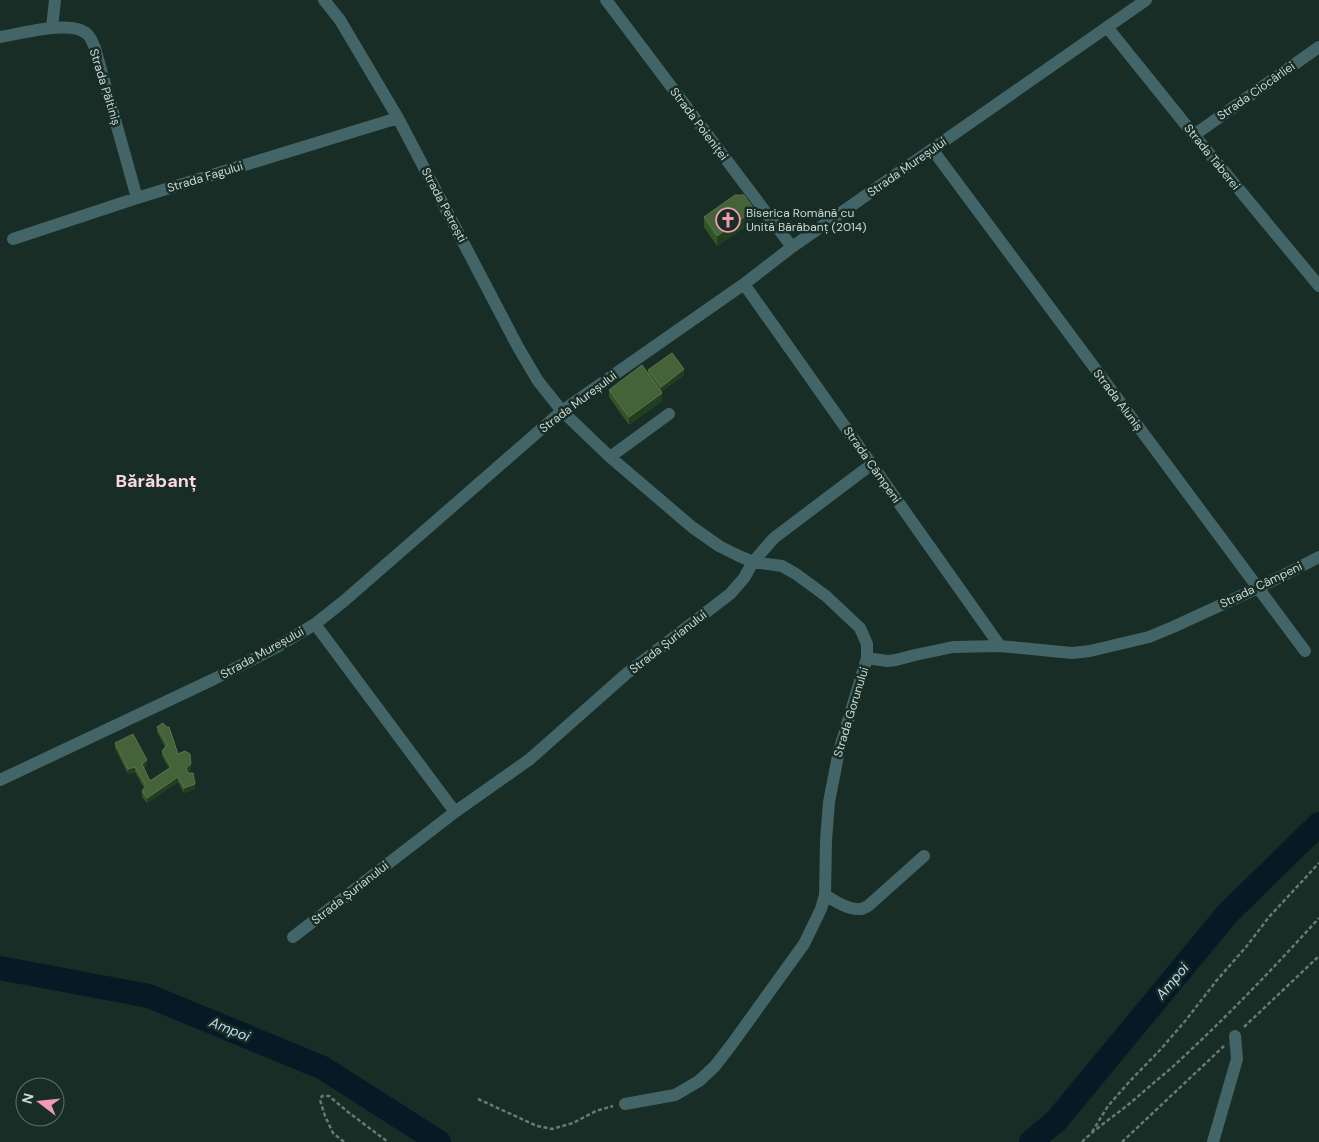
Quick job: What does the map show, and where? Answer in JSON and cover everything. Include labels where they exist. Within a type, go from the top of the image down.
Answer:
[{"type":"street","points":[[52,28],[55,0]]},
{"type":"street","name":"Strada Petrești","points":[[324,0],[340,20],[398,118],[518,347],[538,381],[562,412]]},
{"type":"street","name":"Strada Poieniței","points":[[606,0],[792,247]]},
{"type":"street","name":"Strada Mureșului","points":[[0,780],[214,679],[275,648],[315,624],[562,412],[744,284],[792,247],[1146,0]]},
{"type":"street","name":"Strada Taberei","points":[[1108,26],[1194,135],[1319,286]]},
{"type":"street","name":"Strada Păltiniș","points":[[0,38],[52,28],[75,27],[88,34],[95,48],[137,198]]},
{"type":"street","name":"Strada Ciocârliei","points":[[1194,135],[1319,46]]},
{"type":"street","name":"Strada Fagului","points":[[13,239],[137,198],[398,118]]},
{"type":"street","name":"Strada Aluniș","points":[[932,149],[1305,650]]},
{"type":"street","name":"Strada Câmpeni","points":[[744,284],[1000,646]]},
{"type":"street","name":"Strada Gorunului","points":[[562,412],[610,457],[692,527],[719,546],[753,562],[782,566],[826,596],[860,628],[867,644],[867,658],[839,751],[829,802],[825,895],[821,909],[804,944],[732,1044],[715,1066],[699,1081],[675,1095],[625,1104]]},
{"type":"street","points":[[610,457],[669,414]]},
{"type":"street","name":"Strada Șurianului","points":[[293,937],[455,812],[530,759],[626,674],[730,594],[744,578],[753,562],[774,538],[872,464]]},
{"type":"street","name":"Strada Câmpeni","points":[[867,658],[887,661],[896,660],[953,647],[1000,646],[1072,653],[1106,647],[1149,637],[1258,588],[1319,556]]},
{"type":"street","points":[[315,624],[455,812]]},
{"type":"street","points":[[825,895],[837,903],[850,908],[860,909],[868,906],[924,856]]},
{"type":"street","points":[[1213,1142],[1237,1059],[1235,1036]]},
{"type":"path","points":[[1092,1132],[1108,1106],[1186,1020],[1269,917],[1319,863]]},
{"type":"path","points":[[1082,1142],[1169,1070],[1224,1018],[1319,918]]},
{"type":"path","points":[[1122,1142],[1319,956]]},
{"type":"path","points":[[344,1142],[333,1133],[320,1100],[322,1096],[329,1096],[388,1142]]},
{"type":"path","points":[[478,1099],[536,1126],[552,1128],[573,1123],[607,1107],[625,1104]]},
{"type":"building","points":[[735,195],[744,195],[753,208],[750,213],[717,236],[704,217]]},
{"type":"building","points":[[672,353],[684,369],[661,387],[648,370]]},
{"type":"building","points":[[642,365],[662,393],[629,417],[609,390]]},
{"type":"building","points":[[163,723],[166,727],[169,727],[178,754],[185,751],[190,754],[191,764],[186,768],[188,773],[193,773],[195,784],[184,788],[178,777],[147,798],[142,791],[146,786],[135,767],[128,769],[115,743],[133,734],[147,760],[142,764],[150,781],[171,767],[162,751],[167,745],[157,727]]},
{"type":"waterway","name":"Ampoi","points":[[1031,1142],[1056,1121],[1228,913],[1319,824]]},
{"type":"waterway","name":"Ampoi","points":[[0,968],[149,996],[323,1068],[439,1142]]},
{"type":"place","name":"Biserica Română cu Unită Bărăbanț (2014)","points":[[728,220]]},
{"type":"district","name":"Bărăbanț","points":[[156,481]]}]
